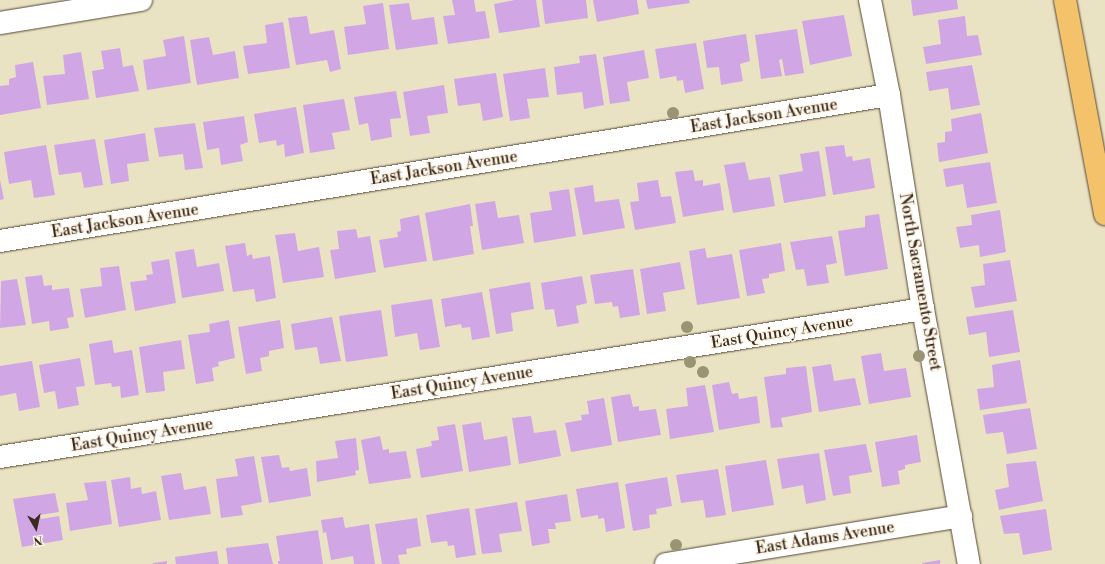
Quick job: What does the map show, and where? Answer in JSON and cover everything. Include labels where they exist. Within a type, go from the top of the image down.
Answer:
[{"type":"highway","points":[[1066,0],[1105,214]]},
{"type":"street","points":[[0,23],[142,0]]},
{"type":"street","name":"North Sacramento Street","points":[[870,0],[889,95],[923,309],[969,564]]},
{"type":"street","name":"East Jackson Avenue","points":[[0,241],[889,95]]},
{"type":"street","name":"East Quincy Avenue","points":[[0,458],[923,309]]},
{"type":"street","name":"East Adams Avenue","points":[[666,564],[961,516]]},
{"type":"building","points":[[452,0],[474,0],[476,12],[485,11],[490,38],[448,44],[443,16],[455,15]]},
{"type":"building","points":[[515,0],[536,0],[540,27],[499,33],[494,4]]},
{"type":"building","points":[[542,0],[586,0],[588,18],[545,24]]},
{"type":"building","points":[[593,0],[637,0],[639,14],[597,22]]},
{"type":"building","points":[[646,0],[689,0],[690,3],[648,9]]},
{"type":"building","points":[[911,0],[957,0],[958,9],[913,16]]},
{"type":"building","points":[[383,3],[389,49],[348,55],[344,27],[366,24],[363,6]]},
{"type":"building","points":[[409,3],[412,20],[434,17],[438,44],[396,50],[389,5]]},
{"type":"building","points":[[844,15],[852,56],[810,65],[802,21]]},
{"type":"building","points":[[307,16],[310,34],[334,30],[341,69],[330,72],[327,60],[296,65],[288,18]]},
{"type":"building","points":[[965,16],[967,36],[978,35],[982,55],[926,64],[923,47],[941,44],[938,20]]},
{"type":"building","points":[[283,22],[290,68],[248,74],[243,46],[267,43],[265,25]]},
{"type":"building","points":[[797,29],[804,73],[785,76],[782,59],[779,60],[782,76],[761,79],[755,35]]},
{"type":"building","points":[[746,34],[750,61],[740,64],[743,81],[721,85],[719,67],[707,68],[703,41]]},
{"type":"building","points":[[184,36],[191,83],[147,90],[143,60],[166,56],[163,40]]},
{"type":"building","points":[[209,37],[213,55],[235,51],[239,78],[197,85],[190,40]]},
{"type":"building","points":[[696,43],[704,89],[685,93],[683,80],[677,81],[676,76],[660,79],[655,49]]},
{"type":"building","points":[[120,48],[123,67],[133,65],[139,91],[96,98],[92,71],[104,69],[101,51]]},
{"type":"building","points":[[644,50],[649,78],[627,82],[630,101],[610,104],[603,57]]},
{"type":"building","points":[[81,52],[89,99],[47,105],[43,76],[65,74],[63,55]]},
{"type":"building","points":[[596,54],[604,105],[584,109],[582,92],[557,95],[554,67],[580,63],[579,56]]},
{"type":"building","points":[[33,62],[41,108],[0,115],[0,86],[9,85],[9,79],[16,77],[15,65]]},
{"type":"building","points":[[972,65],[980,105],[951,110],[948,88],[929,91],[926,72]]},
{"type":"building","points":[[545,68],[549,97],[527,99],[530,118],[510,121],[503,74]]},
{"type":"building","points":[[496,73],[503,117],[483,121],[480,103],[458,106],[454,79]]},
{"type":"building","points":[[444,85],[448,113],[427,116],[430,133],[410,136],[403,92]]},
{"type":"building","points":[[396,91],[401,118],[390,119],[392,137],[371,141],[368,123],[359,125],[354,97]]},
{"type":"building","points":[[344,99],[350,130],[332,133],[335,149],[310,153],[303,105]]},
{"type":"building","points":[[296,107],[304,153],[285,157],[284,144],[277,146],[276,140],[259,143],[254,114]]},
{"type":"building","points":[[981,113],[988,153],[939,162],[937,143],[945,142],[945,132],[952,131],[951,119]]},
{"type":"building","points":[[244,116],[248,142],[240,145],[243,161],[221,165],[219,148],[207,150],[203,122]]},
{"type":"building","points":[[195,123],[203,168],[185,170],[183,154],[159,157],[154,128]]},
{"type":"building","points":[[145,133],[149,161],[127,164],[129,181],[111,184],[104,140]]},
{"type":"building","points":[[95,139],[103,185],[84,188],[81,172],[59,175],[54,145]]},
{"type":"building","points":[[46,145],[55,195],[34,198],[31,180],[9,184],[4,152]]},
{"type":"building","points":[[844,145],[846,157],[852,156],[853,161],[870,158],[875,188],[833,195],[825,147]]},
{"type":"building","points":[[819,151],[826,196],[784,203],[779,175],[803,171],[800,154]]},
{"type":"building","points":[[745,162],[749,180],[770,177],[775,206],[733,213],[724,165]]},
{"type":"building","points":[[990,162],[997,203],[967,208],[963,184],[946,187],[943,169]]},
{"type":"building","points":[[693,170],[695,181],[703,180],[703,186],[720,183],[724,210],[683,217],[675,172]]},
{"type":"building","points":[[0,180],[4,199],[0,200]]},
{"type":"building","points":[[658,180],[661,197],[671,196],[676,223],[635,230],[630,202],[639,201],[637,183]]},
{"type":"building","points":[[593,185],[595,202],[619,199],[625,228],[583,235],[574,188]]},
{"type":"building","points":[[569,189],[576,236],[534,243],[530,213],[552,210],[549,192]]},
{"type":"building","points":[[495,201],[498,218],[519,215],[524,243],[482,250],[475,204]]},
{"type":"building","points":[[470,204],[473,226],[470,226],[474,254],[433,261],[425,213]]},
{"type":"building","points":[[1000,210],[1006,252],[980,257],[979,245],[960,248],[956,227],[972,225],[971,215]]},
{"type":"building","points":[[879,214],[888,269],[845,276],[838,231],[865,227],[865,216]]},
{"type":"building","points":[[419,215],[427,261],[384,268],[379,240],[398,237],[397,232],[401,231],[400,219]]},
{"type":"building","points":[[356,229],[358,238],[370,236],[376,272],[335,279],[330,250],[339,249],[337,231]]},
{"type":"building","points":[[295,233],[298,251],[319,247],[324,277],[283,283],[275,235]]},
{"type":"building","points":[[832,236],[837,263],[826,265],[829,283],[807,286],[804,269],[796,270],[790,242]]},
{"type":"building","points":[[245,243],[247,256],[252,254],[253,259],[270,256],[276,298],[256,302],[254,289],[233,292],[225,246]]},
{"type":"building","points":[[781,243],[785,271],[769,274],[769,278],[762,279],[765,293],[747,296],[739,250]]},
{"type":"building","points":[[705,248],[707,258],[732,254],[740,298],[697,305],[689,251]]},
{"type":"building","points":[[194,249],[197,267],[219,263],[224,291],[182,298],[175,252]]},
{"type":"building","points":[[169,259],[176,303],[135,311],[130,282],[147,280],[146,275],[153,274],[151,262]]},
{"type":"building","points":[[1010,260],[1017,301],[975,308],[971,287],[985,285],[983,264]]},
{"type":"building","points":[[680,262],[685,289],[663,293],[666,311],[647,314],[640,269]]},
{"type":"building","points":[[119,266],[126,310],[85,318],[80,289],[102,286],[100,268]]},
{"type":"building","points":[[633,269],[640,315],[620,318],[618,306],[613,307],[612,302],[595,304],[590,275]]},
{"type":"building","points":[[42,275],[44,286],[52,285],[52,290],[69,288],[74,317],[67,318],[69,328],[50,331],[49,321],[32,324],[25,277]]},
{"type":"building","points":[[582,276],[587,303],[576,306],[579,323],[557,327],[554,309],[545,310],[541,283]]},
{"type":"building","points":[[17,279],[26,325],[0,328],[1,281]]},
{"type":"building","points":[[530,282],[534,309],[511,313],[513,331],[496,334],[489,289]]},
{"type":"building","points":[[482,292],[490,337],[472,340],[470,327],[462,328],[461,324],[445,327],[441,299]]},
{"type":"building","points":[[432,299],[440,347],[420,350],[417,333],[395,337],[391,305]]},
{"type":"building","points":[[381,310],[388,356],[346,362],[339,316]]},
{"type":"building","points":[[1013,310],[1020,352],[989,357],[986,332],[969,335],[966,317]]},
{"type":"building","points":[[332,317],[341,361],[320,364],[317,347],[295,350],[291,324]]},
{"type":"building","points":[[229,320],[235,358],[218,362],[219,366],[212,368],[214,381],[196,384],[188,335],[210,332],[209,324]]},
{"type":"building","points":[[280,320],[284,348],[269,351],[269,356],[260,358],[262,371],[246,374],[238,327]]},
{"type":"building","points":[[112,340],[114,353],[132,350],[139,395],[121,398],[120,386],[112,387],[111,383],[95,385],[89,344]]},
{"type":"building","points":[[181,340],[185,369],[163,372],[165,391],[146,393],[139,347]]},
{"type":"building","points":[[881,353],[884,371],[906,368],[911,397],[869,404],[861,356]]},
{"type":"building","points":[[80,358],[85,386],[76,387],[79,405],[58,409],[55,391],[44,393],[39,365]]},
{"type":"building","points":[[1020,360],[1027,403],[980,410],[977,389],[994,387],[992,365]]},
{"type":"building","points":[[32,361],[40,407],[19,411],[16,393],[0,396],[0,366]]},
{"type":"building","points":[[831,364],[834,381],[855,378],[861,405],[819,412],[812,367]]},
{"type":"building","points":[[806,366],[812,412],[781,418],[783,427],[771,428],[764,377],[786,374],[786,368]]},
{"type":"building","points":[[729,382],[732,394],[738,393],[739,399],[757,396],[760,423],[719,430],[712,385]]},
{"type":"building","points":[[705,385],[714,432],[670,439],[666,409],[688,406],[686,388]]},
{"type":"building","points":[[630,394],[633,407],[639,406],[639,411],[656,409],[661,435],[618,442],[611,397]]},
{"type":"building","points":[[604,398],[612,445],[571,452],[565,423],[582,420],[581,415],[589,414],[587,401]]},
{"type":"building","points":[[1030,408],[1037,449],[1007,454],[1003,432],[986,434],[983,415]]},
{"type":"building","points":[[531,416],[534,433],[556,430],[561,456],[519,464],[512,418]]},
{"type":"building","points":[[481,422],[484,440],[507,436],[511,465],[469,472],[462,425]]},
{"type":"building","points":[[455,424],[463,471],[421,478],[416,449],[432,446],[431,441],[439,440],[437,427]]},
{"type":"building","points":[[917,435],[921,462],[905,465],[905,469],[898,471],[900,484],[882,487],[875,442]]},
{"type":"building","points":[[380,436],[383,450],[389,449],[389,453],[406,451],[411,478],[369,484],[361,440]]},
{"type":"building","points":[[356,438],[359,470],[355,471],[356,475],[317,482],[316,461],[338,458],[335,441]]},
{"type":"building","points":[[866,444],[872,472],[849,476],[851,493],[833,496],[824,450]]},
{"type":"building","points":[[819,453],[826,500],[806,504],[803,485],[782,489],[777,459]]},
{"type":"building","points":[[279,455],[282,468],[289,467],[290,471],[307,468],[311,496],[269,503],[261,457]]},
{"type":"building","points":[[254,456],[262,502],[241,506],[243,515],[221,518],[216,479],[238,476],[235,459]]},
{"type":"building","points":[[766,460],[774,505],[732,512],[725,466]]},
{"type":"building","points":[[1036,461],[1043,501],[999,510],[995,490],[1009,487],[1006,464]]},
{"type":"building","points":[[718,469],[726,515],[706,518],[703,500],[681,503],[676,475]]},
{"type":"building","points":[[181,473],[184,490],[206,486],[211,514],[169,520],[161,476]]},
{"type":"building","points":[[130,477],[131,489],[141,487],[142,494],[156,491],[161,520],[119,527],[111,480]]},
{"type":"building","points":[[667,477],[672,506],[656,509],[657,514],[649,515],[650,528],[633,531],[625,484]]},
{"type":"building","points":[[106,481],[112,524],[70,531],[66,503],[88,500],[84,483]]},
{"type":"building","points":[[618,482],[625,528],[606,532],[604,518],[598,519],[598,515],[581,518],[576,489]]},
{"type":"building","points":[[55,493],[59,512],[40,515],[41,519],[59,516],[63,540],[22,547],[13,499]]},
{"type":"building","points":[[567,494],[571,521],[555,523],[556,529],[548,529],[550,543],[532,546],[525,501]]},
{"type":"building","points":[[517,502],[522,531],[499,534],[502,552],[482,554],[475,509]]},
{"type":"building","points":[[469,508],[476,555],[456,558],[454,545],[448,546],[447,541],[431,543],[426,515]]},
{"type":"building","points":[[1046,509],[1052,550],[1023,555],[1019,533],[1004,534],[1000,516]]},
{"type":"building","points":[[343,517],[345,528],[369,524],[375,564],[354,564],[353,556],[331,560],[326,532],[323,533],[321,520]]},
{"type":"building","points":[[417,518],[421,546],[406,549],[407,554],[398,555],[400,564],[382,564],[375,524]]},
{"type":"building","points":[[318,530],[323,564],[278,564],[278,561],[280,561],[276,536]]},
{"type":"building","points":[[268,543],[273,564],[228,564],[226,548]]},
{"type":"building","points":[[217,551],[219,564],[176,564],[175,557]]},
{"type":"building","points":[[940,560],[940,564],[922,564],[922,563]]},
{"type":"building","points":[[167,561],[167,564],[153,564],[153,563]]}]
